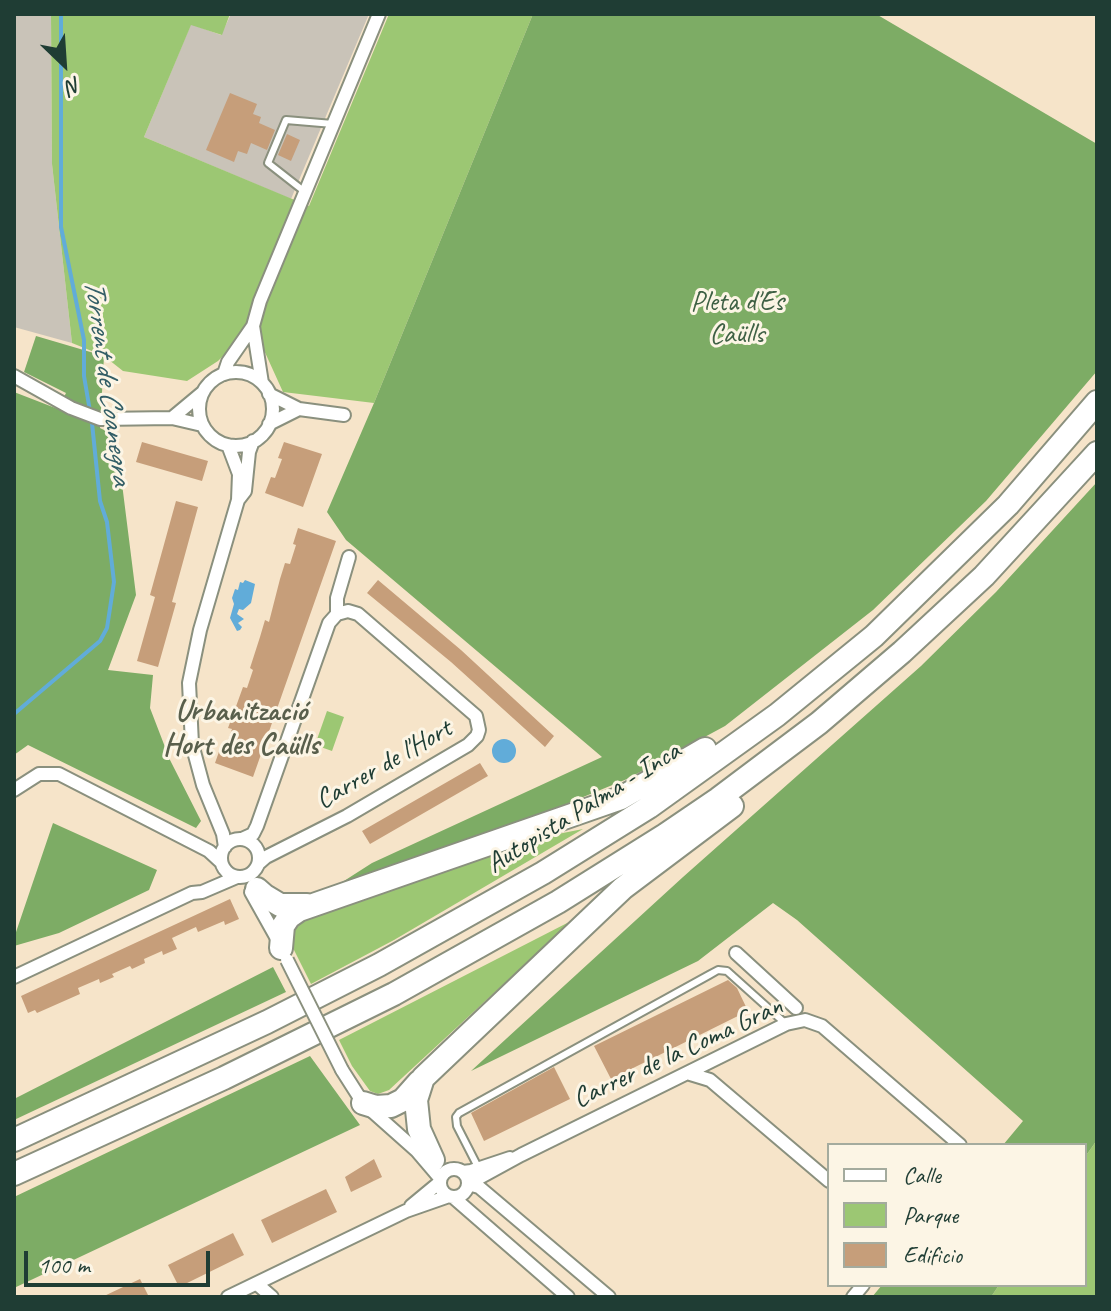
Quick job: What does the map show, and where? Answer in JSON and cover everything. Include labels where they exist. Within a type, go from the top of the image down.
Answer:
[{"type":"highway","name":"Autopista Palma - Inca","points":[[14,1140],[267,1022],[433,935],[543,873],[649,807],[777,715],[874,636],[1008,505],[1097,402]]},
{"type":"highway","points":[[14,1174],[266,1057],[462,956],[626,861],[718,799],[819,723],[911,644],[984,576],[1097,453]]},
{"type":"highway","points":[[284,954],[281,931],[289,917],[317,903],[621,798],[685,763],[746,721],[777,715]]},
{"type":"highway","points":[[363,1103],[384,1108],[397,1104],[623,888],[784,767],[819,723]]},
{"type":"highway","points":[[250,875],[280,905],[317,903]]},
{"type":"highway","points":[[423,1078],[416,1100],[419,1129],[435,1168]]},
{"type":"street","points":[[224,374],[228,362],[253,326],[260,301],[379,14]]},
{"type":"street","points":[[14,376],[71,408],[100,419],[172,418],[202,425],[217,441],[237,446],[253,441],[263,433],[273,411],[253,326]]},
{"type":"street","points":[[172,418],[215,378],[224,374],[244,373],[299,409],[344,415]]},
{"type":"street","points":[[202,393],[199,404],[202,425]]},
{"type":"street","points":[[269,424],[299,409]]},
{"type":"street","points":[[238,500],[245,491],[253,441]]},
{"type":"street","points":[[14,977],[192,893],[219,876],[223,834],[192,744],[189,683],[200,630],[238,500],[239,474],[228,445]]},
{"type":"street","points":[[337,614],[337,598],[349,557]]},
{"type":"street","name":"Carrer de l'Hort","points":[[241,840],[253,834],[257,826],[329,623],[337,614],[348,611],[358,614],[473,713],[478,721],[479,730],[473,740],[347,816],[266,857],[250,875]]},
{"type":"street","points":[[14,790],[34,776],[54,772],[223,856]]},
{"type":"street","points":[[210,801],[221,813],[231,834],[255,846],[259,855],[248,886],[342,1070],[363,1103],[435,1168],[443,1192],[568,1297]]},
{"type":"street","points":[[223,856],[241,840]]},
{"type":"street","points":[[223,856],[229,874],[250,875]]},
{"type":"street","points":[[192,893],[250,875]]},
{"type":"street","points":[[250,875],[269,924]]},
{"type":"street","points":[[736,953],[796,1008]]},
{"type":"street","name":"Carrer de la Coma Gran","points":[[451,1197],[463,1194],[468,1184],[521,1155],[786,1024],[805,1020],[822,1026],[958,1143]]},
{"type":"street","points":[[687,1073],[710,1080],[827,1179]]},
{"type":"street","name":"Carrer de la Coma Gran","points":[[435,1168],[463,1172],[521,1155]]},
{"type":"street","points":[[406,1211],[435,1168]]},
{"type":"street","points":[[463,1172],[468,1184],[479,1187],[609,1297]]},
{"type":"street","points":[[228,1297],[406,1211],[451,1197]]},
{"type":"street","points":[[257,1284],[272,1297]]},
{"type":"lane","points":[[305,193],[268,163],[286,120],[333,124]]},
{"type":"lane","points":[[479,1169],[457,1126],[459,1113],[718,970],[732,974],[786,1024]]},
{"type":"shaded area","points":[[14,14],[51,14],[52,164],[72,343],[14,327]]},
{"type":"shaded area","points":[[231,14],[369,14],[291,199],[144,137],[191,24],[221,35]]},
{"type":"green space","points":[[51,14],[230,14],[222,35],[191,25],[144,137],[309,206],[389,14],[533,14],[374,403],[283,392],[253,326],[218,361],[187,381],[123,371],[104,356],[72,343],[52,164]]},
{"type":"green space","name":"Pleta d'Es Caülls","points":[[533,14],[876,14],[1097,144],[1097,371],[986,501],[873,610],[725,726],[627,779],[537,816],[333,888],[372,863],[602,757],[346,540],[327,512]]},
{"type":"green space","points":[[36,336],[104,356],[100,428],[116,436],[136,595],[108,670],[153,675],[150,708],[170,760],[201,821],[196,828],[28,745],[14,755],[14,392],[58,409],[66,393],[24,372]]},
{"type":"green space","points":[[1097,482],[1097,1140],[1087,1154],[1087,1143],[1005,1143],[1023,1121],[797,920],[773,903],[698,961],[471,1071],[921,666],[996,592]]},
{"type":"green space","points":[[327,711],[344,717],[332,751],[315,745]]},
{"type":"green space","points":[[53,823],[157,870],[149,890],[59,933],[14,946],[14,938]]},
{"type":"green space","points":[[583,829],[394,940],[311,984],[290,942],[293,923],[523,841]]},
{"type":"green space","points":[[573,920],[389,1090],[378,1094],[370,1091],[339,1040]]},
{"type":"green space","points":[[273,967],[286,992],[14,1120],[14,1099]]},
{"type":"green space","points":[[310,1056],[360,1125],[14,1288],[14,1197]]},
{"type":"green space","points":[[1097,1140],[1097,1297],[991,1297],[998,1287],[1087,1287],[1087,1154]]},
{"type":"green space","points":[[880,1287],[998,1287],[991,1297],[872,1297]]},
{"type":"water","points":[[245,580],[255,584],[251,603],[243,610],[239,609],[237,614],[244,619],[238,623],[242,627],[237,631],[230,618],[234,604],[232,598],[240,582]]},
{"type":"water","points":[[504,739],[513,742],[516,751],[513,760],[504,763],[495,760],[492,751],[495,742]]},
{"type":"building","points":[[230,93],[257,104],[253,114],[261,117],[259,123],[275,130],[267,150],[251,143],[247,154],[238,151],[234,162],[206,150]]},
{"type":"building","points":[[287,134],[300,140],[291,161],[278,155]]},
{"type":"building","points":[[142,442],[208,461],[202,481],[136,462]]},
{"type":"building","points":[[284,442],[322,454],[303,507],[265,493],[271,477],[275,478]]},
{"type":"building","points":[[176,501],[198,507],[158,667],[137,661],[155,597],[150,595]]},
{"type":"building","points":[[298,528],[336,541],[253,777],[215,763],[232,729],[228,728],[243,687],[247,688],[265,620],[269,622],[285,563],[290,564]]},
{"type":"building","points":[[378,580],[461,650],[554,736],[545,747],[451,662],[367,593]]},
{"type":"building","points":[[480,763],[488,776],[370,844],[362,831]]},
{"type":"building","points":[[230,899],[239,919],[225,925],[224,921],[198,932],[196,927],[172,938],[177,949],[163,955],[162,951],[144,959],[145,963],[132,969],[130,966],[112,974],[114,977],[100,983],[99,979],[78,988],[80,994],[37,1013],[35,1010],[28,1013],[21,996]]},
{"type":"building","points":[[728,980],[737,988],[748,1011],[611,1079],[594,1046]]},
{"type":"building","points":[[554,1067],[570,1099],[484,1141],[471,1113]]},
{"type":"building","points":[[374,1159],[382,1177],[351,1192],[345,1177]]},
{"type":"building","points":[[326,1189],[337,1212],[272,1243],[261,1220]]},
{"type":"building","points":[[233,1233],[244,1255],[179,1287],[168,1265]]},
{"type":"building","points":[[140,1279],[149,1297],[102,1297]]},
{"type":"waterway","name":"Torrent de Coanegra","points":[[14,714],[100,641],[107,628],[114,582],[84,376],[84,340],[61,227],[61,14]]},
{"type":"district","name":"Urbanització Hort des Caülls","points":[[241,729]]}]
